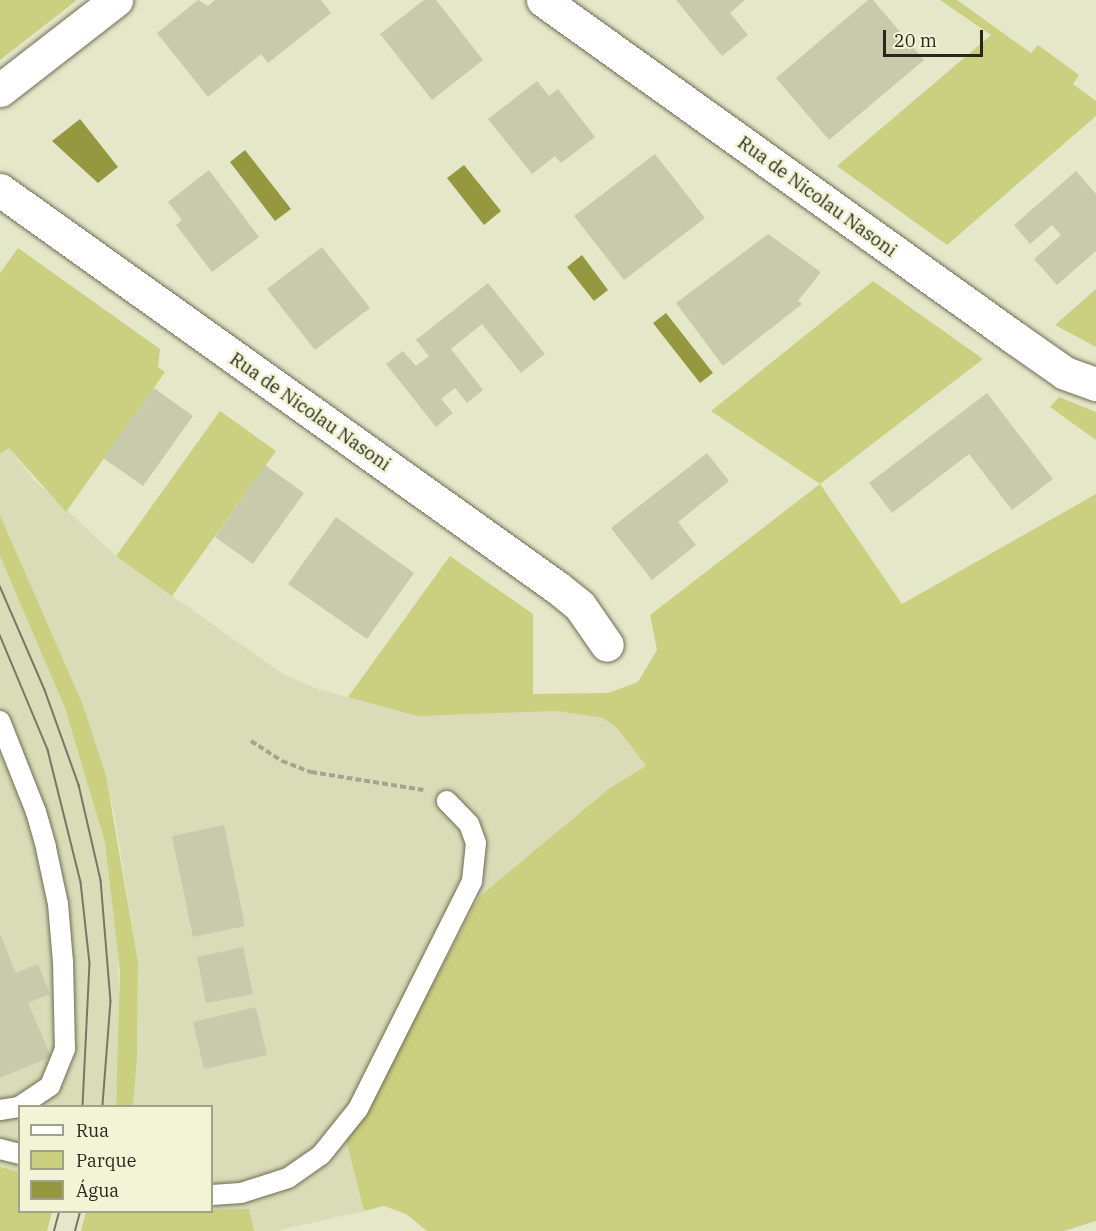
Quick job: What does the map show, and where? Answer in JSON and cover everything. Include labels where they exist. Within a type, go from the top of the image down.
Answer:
[{"type":"street","points":[[0,90],[116,0]]},
{"type":"street","name":"Rua de Nicolau Nasoni","points":[[543,0],[1040,356],[1065,373],[1096,384]]},
{"type":"street","name":"Rua de Nicolau Nasoni","points":[[0,190],[558,588],[580,606],[607,645]]},
{"type":"lane","points":[[0,721],[43,839],[58,904],[63,962],[65,1049],[50,1086],[23,1105]]},
{"type":"lane","points":[[213,1195],[241,1193],[288,1178],[321,1155],[358,1109],[472,881],[476,843],[469,824],[447,801]]},
{"type":"lane","points":[[0,1110],[18,1107]]},
{"type":"lane","points":[[0,1149],[18,1154]]},
{"type":"path","points":[[251,741],[282,761],[311,772],[396,783],[447,801]]},
{"type":"shaded area","points":[[9,448],[34,480],[116,556],[283,674],[318,689],[417,716],[556,711],[603,718],[618,729],[646,766],[610,788],[452,950],[372,1101],[346,1140],[364,1211],[275,1231],[81,1231],[86,1213],[213,1213],[213,1105],[133,1105],[137,1059],[138,962],[114,812],[83,705],[0,515],[0,454]]},
{"type":"shaded area","points":[[0,556],[46,659],[81,752],[105,842],[117,920],[120,1012],[116,1105],[18,1105],[18,1213],[52,1213],[47,1231],[0,1231]]},
{"type":"green space","points":[[0,0],[77,0],[0,60]]},
{"type":"green space","points":[[940,0],[957,0],[1031,53],[1038,45],[1079,75],[1073,84],[1096,101],[1096,116],[947,245],[837,166],[991,35]]},
{"type":"green space","points":[[18,248],[160,349],[158,367],[165,372],[66,512],[9,448],[0,454],[0,273]]},
{"type":"green space","points":[[873,281],[983,359],[820,484],[711,411]]},
{"type":"green space","points":[[1096,289],[1096,347],[1055,325]]},
{"type":"green space","points":[[1059,397],[1096,412],[1096,440],[1050,407]]},
{"type":"green space","points":[[220,411],[276,451],[172,596],[116,556]]},
{"type":"green space","points":[[820,484],[902,604],[1096,494],[1096,1221],[1064,1231],[427,1231],[406,1214],[384,1206],[364,1211],[346,1140],[372,1101],[479,897],[610,788],[646,766],[618,729],[603,718],[556,711],[417,716],[348,697],[450,556],[533,614],[533,694],[608,693],[638,682],[657,650],[650,615]]},
{"type":"green space","points":[[0,515],[83,705],[106,776],[138,962],[137,1059],[133,1105],[116,1105],[120,972],[105,842],[65,708],[0,556]]},
{"type":"green space","points":[[0,1167],[18,1172],[18,1213],[52,1213],[47,1231],[0,1231]]},
{"type":"green space","points":[[249,1209],[254,1231],[81,1231],[86,1213],[213,1213],[213,1210]]},
{"type":"water","points":[[80,119],[118,167],[98,183],[52,141]]},
{"type":"water","points":[[245,150],[291,209],[275,221],[230,162]]},
{"type":"water","points":[[464,165],[501,211],[484,225],[447,178]]},
{"type":"water","points":[[582,255],[608,290],[594,301],[567,267]]},
{"type":"water","points":[[666,313],[713,373],[700,383],[653,323]]},
{"type":"building","points":[[198,0],[208,6],[215,0],[321,0],[331,13],[268,63],[261,54],[208,97],[157,33]]},
{"type":"building","points":[[424,0],[436,0],[483,60],[432,100],[380,34]]},
{"type":"building","points":[[676,0],[745,0],[730,13],[748,35],[722,56]]},
{"type":"building","points":[[868,0],[873,0],[924,60],[829,140],[776,78]]},
{"type":"building","points":[[537,81],[549,96],[558,89],[595,137],[561,163],[555,156],[532,174],[488,119]]},
{"type":"building","points":[[655,154],[705,218],[624,280],[574,216]]},
{"type":"building","points":[[209,170],[259,237],[212,272],[176,225],[182,220],[168,202]]},
{"type":"building","points":[[1076,171],[1096,194],[1096,251],[1057,285],[1034,259],[1061,235],[1052,225],[1030,244],[1014,225]]},
{"type":"building","points":[[768,234],[821,272],[798,301],[802,304],[723,366],[676,303]]},
{"type":"building","points":[[322,247],[370,308],[315,350],[267,289]]},
{"type":"building","points":[[488,283],[545,354],[521,373],[482,324],[451,349],[483,390],[467,403],[455,388],[441,399],[453,413],[436,427],[386,364],[403,351],[416,366],[429,356],[416,340]]},
{"type":"building","points":[[154,388],[193,416],[143,486],[103,458]]},
{"type":"building","points":[[987,393],[1053,479],[1012,510],[969,454],[892,513],[869,483]]},
{"type":"building","points":[[707,453],[729,481],[678,522],[696,545],[652,580],[611,528]]},
{"type":"building","points":[[265,465],[304,493],[253,564],[215,537]]},
{"type":"building","points":[[336,517],[414,573],[367,639],[288,584]]},
{"type":"building","points":[[224,825],[245,926],[193,937],[172,836]]},
{"type":"building","points":[[0,934],[16,973],[38,964],[50,994],[28,1003],[51,1057],[0,1078]]},
{"type":"building","points":[[243,947],[253,994],[206,1003],[197,957]]},
{"type":"building","points":[[256,1007],[267,1055],[204,1069],[193,1022]]},
{"type":"tram line","points":[[0,586],[45,690],[79,785],[101,880],[111,1001],[103,1105]]},
{"type":"tram line","points":[[0,635],[48,750],[81,882],[90,963],[83,1105]]},
{"type":"tram line","points":[[54,1231],[59,1213]]},
{"type":"tram line","points":[[75,1231],[80,1213]]}]
